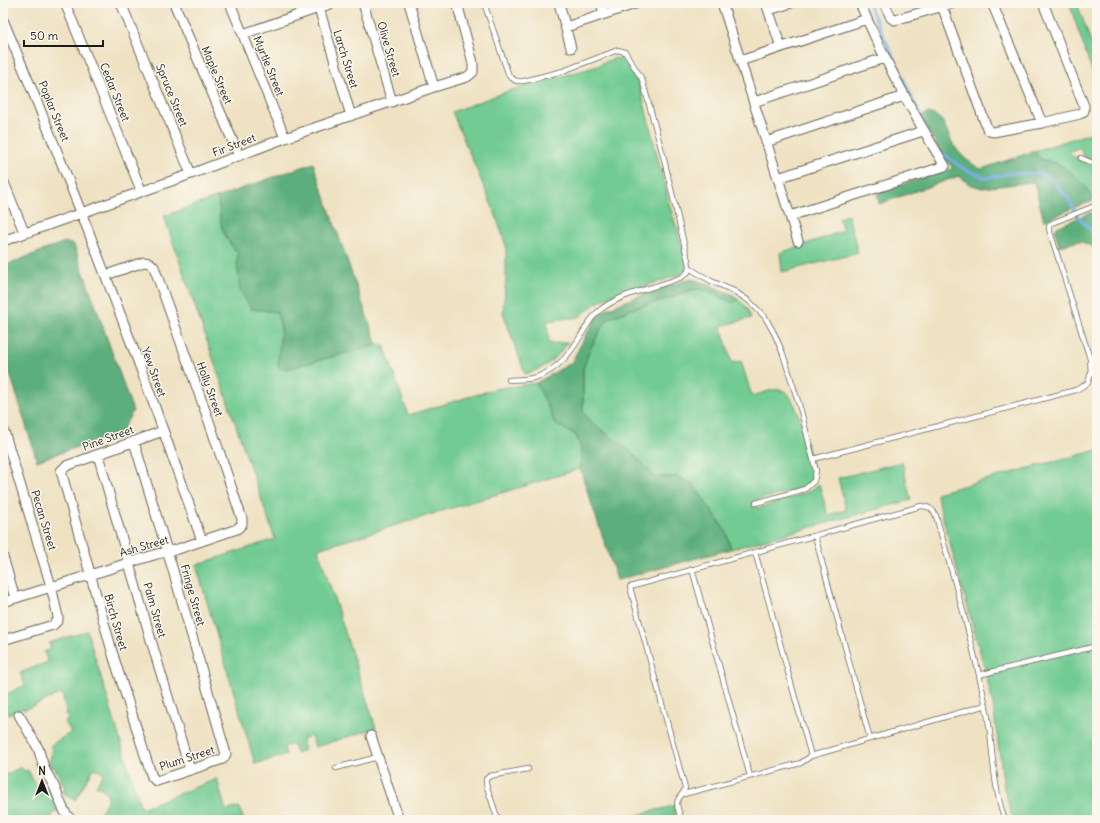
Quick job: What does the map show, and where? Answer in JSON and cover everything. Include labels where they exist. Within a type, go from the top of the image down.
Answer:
[{"type":"street","name":"Cedar Street","points":[[66,3],[141,190]]},
{"type":"street","name":"Spruce Street","points":[[120,3],[191,174]]},
{"type":"street","name":"Maple Street","points":[[174,3],[239,156]]},
{"type":"street","name":"Myrtle Street","points":[[230,3],[285,138]]},
{"type":"street","points":[[243,34],[333,3]]},
{"type":"street","name":"Olive Street","points":[[363,3],[392,102]]},
{"type":"street","points":[[410,3],[434,87]]},
{"type":"street","name":"Fir Street","points":[[3,240],[141,190],[191,174],[285,138],[467,77],[473,72],[473,63],[457,3]]},
{"type":"street","points":[[559,3],[571,48]]},
{"type":"street","points":[[601,3],[604,14]]},
{"type":"street","points":[[566,27],[638,3]]},
{"type":"street","points":[[722,3],[798,241]]},
{"type":"street","points":[[781,47],[768,7],[791,3]]},
{"type":"street","points":[[790,216],[945,166],[923,131],[884,58],[860,3]]},
{"type":"street","points":[[884,3],[891,18],[895,20],[954,3]]},
{"type":"street","points":[[992,3],[1042,123]]},
{"type":"street","points":[[942,6],[988,130],[993,132],[1080,114],[1085,109],[1073,75],[1043,3]]},
{"type":"street","name":"Larch Street","points":[[319,8],[351,116]]},
{"type":"street","name":"Poplar Street","points":[[3,20],[42,112],[80,213]]},
{"type":"street","points":[[740,60],[867,20]]},
{"type":"street","points":[[754,102],[884,58]]},
{"type":"street","points":[[766,142],[904,96]]},
{"type":"street","points":[[778,178],[923,131]]},
{"type":"street","points":[[4,185],[24,232]]},
{"type":"street","name":"Yew Street","points":[[80,213],[106,275],[143,374],[202,541]]},
{"type":"street","name":"Holly Street","points":[[106,275],[144,262],[150,263],[154,267],[212,430],[242,519],[242,524]]},
{"type":"street","name":"Pecan Street","points":[[3,428],[51,586],[58,614],[58,620],[53,624],[3,640]]},
{"type":"street","name":"Pine Street","points":[[62,469],[163,431]]},
{"type":"street","name":"Fringe Street","points":[[134,442],[226,756]]},
{"type":"street","name":"Palm Street","points":[[98,455],[190,770]]},
{"type":"street","name":"Birch Street","points":[[62,469],[61,473],[117,666],[152,777],[155,780]]},
{"type":"street","name":"Ash Street","points":[[3,602],[51,586],[202,541],[237,529],[242,524]]},
{"type":"street","points":[[3,557],[15,598]]},
{"type":"street","points":[[19,716],[38,748],[45,770],[54,786],[64,810],[71,820]]},
{"type":"street","points":[[371,736],[399,820]]},
{"type":"street","name":"Plum Street","points":[[155,780],[160,780],[223,759],[226,756]]},
{"type":"lane","points":[[484,3],[510,76],[516,81],[524,81],[563,71],[618,50],[625,52],[634,64],[642,79],[663,155],[689,261],[689,268],[686,274],[682,277],[620,299],[600,310],[588,323],[580,338],[568,354],[552,370],[533,378],[509,380]]},
{"type":"lane","points":[[1080,158],[1097,165]]},
{"type":"lane","points":[[813,459],[1076,390],[1088,383],[1091,373],[1090,359],[1049,230],[1050,224],[1097,205]]},
{"type":"lane","points":[[689,268],[711,281],[734,291],[749,301],[765,317],[776,335],[801,411],[816,470],[814,482],[811,486],[805,489],[756,503]]},
{"type":"lane","points":[[684,794],[685,788],[629,589],[631,586],[921,506],[927,506],[933,510],[961,604],[979,675],[986,705],[996,788],[1005,820]]},
{"type":"lane","points":[[815,536],[870,739]]},
{"type":"lane","points":[[755,552],[811,756]]},
{"type":"lane","points":[[692,569],[750,776]]},
{"type":"lane","points":[[979,675],[1097,646]]},
{"type":"lane","points":[[682,820],[677,803],[680,796],[684,794],[801,763],[811,756],[986,705]]},
{"type":"lane","points":[[336,768],[378,757]]},
{"type":"lane","points":[[498,820],[486,784],[486,779],[490,776],[528,769]]},
{"type":"green space","points":[[1069,3],[1077,3],[1097,59],[1097,86]]},
{"type":"green space","points":[[616,58],[623,61],[629,67],[640,87],[670,206],[687,262],[686,270],[681,274],[662,281],[609,297],[596,303],[579,317],[547,321],[549,344],[568,342],[550,362],[532,372],[525,374],[503,312],[506,279],[506,246],[495,213],[452,112],[508,91],[598,66],[604,62]]},
{"type":"green space","points":[[928,113],[938,117],[941,120],[951,140],[960,153],[968,161],[981,169],[1035,151],[1039,158],[1057,164],[1075,176],[1088,190],[1093,201],[1044,221],[1034,182],[982,188],[969,184],[959,176],[879,204],[877,195],[879,192],[952,169],[920,117]]},
{"type":"green space","points":[[1097,131],[1097,162],[1084,157],[1080,147],[1068,152],[1077,159],[1097,168],[1097,197],[1092,199],[1078,179],[1061,165],[1038,158],[1035,151]]},
{"type":"green space","points":[[313,163],[377,345],[282,370],[278,365],[281,328],[277,312],[251,309],[240,290],[237,263],[238,253],[224,233],[218,197]]},
{"type":"green space","points":[[218,197],[222,227],[227,239],[238,253],[237,263],[251,309],[277,312],[281,328],[278,365],[282,370],[377,345],[384,345],[408,415],[495,389],[536,383],[555,424],[576,435],[581,449],[580,469],[318,549],[376,728],[315,747],[311,736],[302,739],[305,750],[296,753],[293,744],[284,747],[286,755],[255,764],[196,565],[275,539],[164,216]]},
{"type":"green space","points":[[1097,212],[1097,249],[1080,241],[1059,246],[1055,231],[1057,227],[1089,213]]},
{"type":"green space","points":[[848,215],[858,253],[782,272],[780,253],[843,231],[839,218]]},
{"type":"green space","points":[[65,242],[74,245],[133,411],[121,432],[37,461],[3,351],[3,266]]},
{"type":"green space","points":[[690,279],[734,295],[737,299],[735,302],[732,302],[701,289],[690,290],[671,298],[638,307],[609,318],[589,351],[583,369],[583,412],[593,424],[633,454],[656,477],[678,477],[693,484],[726,532],[731,549],[617,580],[580,469],[581,449],[576,435],[555,424],[536,383],[571,363],[598,316],[607,309],[633,298]]},
{"type":"green space","points":[[701,289],[732,302],[735,302],[737,299],[746,307],[751,318],[721,326],[732,363],[741,361],[752,396],[775,390],[782,390],[788,394],[798,413],[809,452],[813,476],[808,483],[786,493],[756,500],[752,504],[753,507],[759,508],[808,492],[819,484],[828,515],[846,510],[838,478],[902,462],[911,500],[731,549],[726,532],[693,484],[678,477],[656,477],[633,454],[593,424],[583,412],[583,369],[589,351],[609,318],[638,307],[671,298],[690,290]]},
{"type":"green space","points":[[1097,450],[1097,820],[1013,820],[1004,788],[993,705],[986,674],[936,493]]},
{"type":"green space","points":[[87,631],[141,808],[217,779],[226,811],[239,807],[244,820],[144,820],[144,818],[137,820],[96,820],[105,806],[107,794],[101,788],[96,786],[104,773],[94,768],[75,800],[62,792],[65,788],[54,767],[49,767],[52,748],[50,746],[71,732],[65,722],[68,720],[62,693],[24,710],[23,708],[4,716],[3,696],[25,685],[20,673],[48,662],[44,652],[51,649],[49,643]]},
{"type":"green space","points":[[21,767],[24,771],[28,770],[39,792],[50,788],[57,811],[51,816],[54,820],[47,820],[43,816],[39,820],[3,820],[3,770],[6,775]]},
{"type":"green space","points":[[673,806],[676,820],[616,820]]},
{"type":"waterway","points":[[868,3],[922,119]]},
{"type":"waterway","points":[[942,153],[964,169],[987,178],[1007,174],[1039,173],[1052,180],[1068,198],[1077,215],[1097,237]]}]
